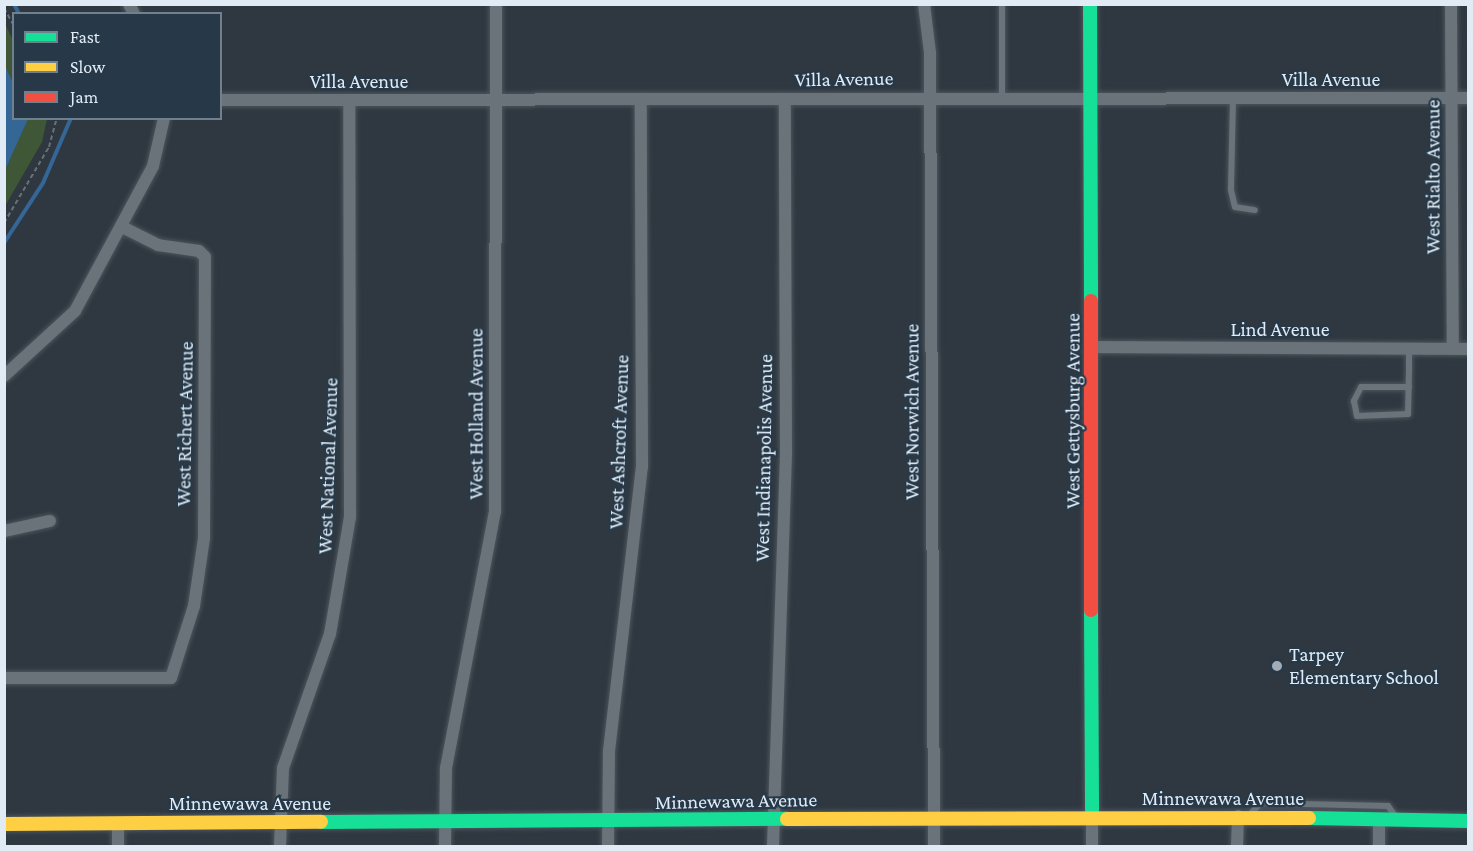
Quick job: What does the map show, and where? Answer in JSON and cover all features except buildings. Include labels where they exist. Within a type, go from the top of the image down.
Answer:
[{"type":"street","name":"West Holland Avenue","points":[[445,846],[446,768],[495,512],[496,4]]},
{"type":"street","name":"West Norwich Avenue","points":[[924,4],[930,97],[934,846]]},
{"type":"street","name":"West Gettysburg Avenue","points":[[1090,4],[1092,817]]},
{"type":"street","name":"West Rialto Avenue","points":[[1451,4],[1453,348]]},
{"type":"street","name":"Villa Avenue","points":[[222,100],[496,101],[930,97],[1468,98]]},
{"type":"street","name":"West Ashcroft Avenue","points":[[608,846],[609,751],[642,467],[641,99]]},
{"type":"street","name":"West Indianapolis Avenue","points":[[773,846],[786,451],[785,99]]},
{"type":"street","name":"West National Avenue","points":[[280,846],[284,768],[330,634],[350,517],[349,101]]},
{"type":"street","points":[[4,376],[75,311],[153,166],[164,120]]},
{"type":"street","name":"West Richert Avenue","points":[[4,678],[171,678],[194,606],[204,538],[206,266],[198,250],[158,245],[122,227]]},
{"type":"street","name":"Lind Avenue","points":[[1092,347],[1468,349]]},
{"type":"street","points":[[4,531],[50,521]]},
{"type":"street","name":"Minnewawa Avenue","points":[[4,824],[445,820],[608,822],[773,819],[934,820],[1242,816],[1468,820]]},
{"type":"street","points":[[1237,846],[1242,816]]},
{"type":"street","points":[[1092,817],[1092,846]]},
{"type":"street","points":[[1379,846],[1380,819]]},
{"type":"street","points":[[118,823],[118,846]]},
{"type":"lane","points":[[1002,4],[1002,98]]},
{"type":"lane","points":[[1233,98],[1231,190],[1235,207],[1255,210]]},
{"type":"lane","points":[[1409,349],[1409,387],[1408,414],[1403,418],[1357,416],[1354,401],[1361,387],[1409,387]]},
{"type":"lane","points":[[1242,816],[1261,803],[1388,806],[1397,819]]},
{"type":"path","points":[[4,8],[12,22]]},
{"type":"path","points":[[4,223],[49,147],[56,120]]},
{"type":"green space","points":[[5,24],[12,38],[12,120],[47,120],[42,142],[5,206]]},
{"type":"water","points":[[4,64],[12,81],[12,120],[28,120],[5,170]]},
{"type":"waterway","points":[[14,4],[18,12]]},
{"type":"waterway","points":[[4,243],[43,183],[70,120]]},
{"type":"traffic: fast","points":[[1090,4],[1091,301]]},
{"type":"traffic: fast","points":[[1091,610],[1092,817]]},
{"type":"traffic: fast","points":[[1309,818],[1468,821]]},
{"type":"traffic: fast","points":[[321,822],[787,819]]},
{"type":"traffic: slow","points":[[787,819],[1309,818]]},
{"type":"traffic: slow","points":[[4,824],[321,822]]},
{"type":"traffic: jam","points":[[1091,301],[1091,610]]},
{"type":"place","name":"Tarpey Elementary School","points":[[1277,666]]}]
